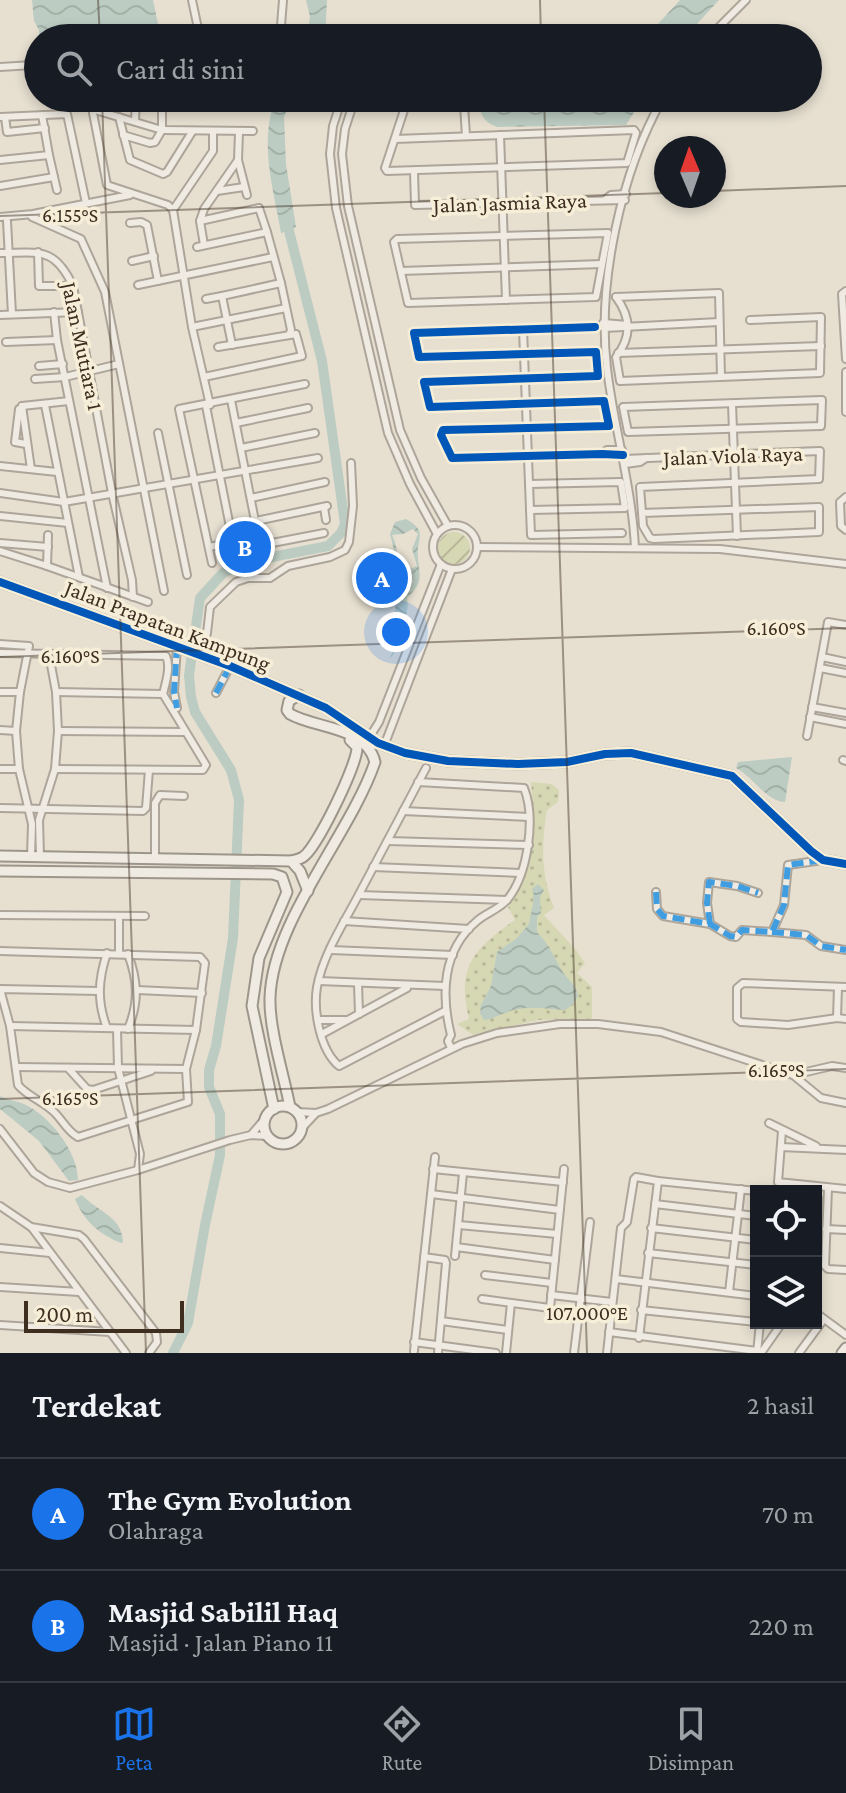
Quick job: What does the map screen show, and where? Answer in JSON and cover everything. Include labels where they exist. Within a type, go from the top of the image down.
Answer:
[{"type":"street","points":[[192,0],[197,24]]},
{"type":"street","points":[[281,24],[283,0]]},
{"type":"street","points":[[722,24],[746,0]]},
{"type":"street","points":[[0,67],[24,66]]},
{"type":"street","points":[[94,112],[109,198]]},
{"type":"street","points":[[102,112],[162,130],[213,133],[253,131]]},
{"type":"street","points":[[135,112],[135,121]]},
{"type":"street","points":[[123,135],[155,142],[162,130],[162,112]]},
{"type":"street","points":[[338,112],[330,154],[336,208],[388,433],[410,484],[437,534]]},
{"type":"street","points":[[350,112],[342,154],[348,206],[400,430],[421,478],[448,526]]},
{"type":"street","points":[[395,139],[634,130],[636,133],[627,163],[389,172],[385,168],[403,112]]},
{"type":"street","points":[[464,112],[466,136]]},
{"type":"street","points":[[635,548],[634,513],[607,368],[604,325],[607,279],[625,197],[648,125],[655,112]]},
{"type":"street","points":[[45,128],[7,132],[2,117],[67,114],[86,203]]},
{"type":"street","points":[[42,115],[57,190]]},
{"type":"street","points":[[119,117],[131,162],[163,174],[192,132]]},
{"type":"street","points":[[239,132],[238,160],[247,195]]},
{"type":"street","points":[[173,210],[213,151],[213,133]]},
{"type":"street","points":[[500,135],[506,300]]},
{"type":"street","points":[[0,160],[49,155]]},
{"type":"street","points":[[238,160],[204,209],[200,221],[200,246],[267,232]]},
{"type":"street","name":"Jalan Jasmia Raya","points":[[414,171],[415,205],[606,199],[611,195],[625,197]]},
{"type":"street","points":[[0,186],[54,177]]},
{"type":"street","points":[[107,185],[168,205],[173,210],[233,542]]},
{"type":"street","points":[[217,191],[244,187]]},
{"type":"street","points":[[174,188],[183,194]]},
{"type":"street","points":[[12,314],[9,253],[2,219],[33,216],[134,194]]},
{"type":"street","points":[[200,221],[259,208],[281,283],[291,330],[289,335]]},
{"type":"street","points":[[33,216],[81,239],[105,292],[146,487],[164,591]]},
{"type":"street","points":[[130,223],[147,225],[158,281]]},
{"type":"street","points":[[608,233],[596,297],[408,303],[394,242],[397,239],[504,236],[608,233]]},
{"type":"street","points":[[0,253],[38,252],[39,286],[73,286]]},
{"type":"street","name":"Jalan Mutiara 1","points":[[38,252],[63,265],[73,286],[133,597]]},
{"type":"street","points":[[132,261],[154,256]]},
{"type":"street","points":[[138,285],[273,257]]},
{"type":"street","points":[[401,271],[602,264]]},
{"type":"street","points":[[206,299],[281,283]]},
{"type":"street","points":[[846,291],[842,294],[846,359]]},
{"type":"street","points":[[721,377],[719,293],[616,297],[626,310],[628,325],[624,345],[616,357],[618,377],[625,382],[817,374],[821,369],[821,317],[750,320]]},
{"type":"street","points":[[222,296],[232,345]]},
{"type":"street","points":[[192,327],[286,308]]},
{"type":"street","points":[[54,312],[107,588]]},
{"type":"street","points":[[0,315],[78,312]]},
{"type":"street","points":[[604,325],[719,322]]},
{"type":"street","points":[[527,428],[609,426],[604,401],[430,407],[424,382],[598,376],[596,352],[419,357],[414,333],[595,327]]},
{"type":"street","points":[[523,329],[531,535],[622,533]]},
{"type":"street","points":[[204,377],[302,357],[297,334],[218,347]]},
{"type":"street","points":[[6,342],[57,340]]},
{"type":"street","points":[[618,353],[821,346]]},
{"type":"street","points":[[39,366],[63,364]]},
{"type":"street","points":[[35,379],[90,373],[119,364]]},
{"type":"street","points":[[846,372],[846,410]]},
{"type":"street","points":[[212,563],[179,409],[305,384]]},
{"type":"street","points":[[231,400],[260,540]]},
{"type":"street","points":[[822,400],[821,426],[628,432],[623,407],[732,404],[822,400]]},
{"type":"street","points":[[31,469],[26,444],[15,442],[20,407],[69,401]]},
{"type":"street","points":[[732,404],[737,536]]},
{"type":"street","points":[[45,405],[79,577]]},
{"type":"street","points":[[236,423],[308,408]]},
{"type":"street","name":"Jalan Viola Raya","points":[[527,428],[443,430],[441,435],[452,458],[602,454],[607,450],[640,462],[646,458],[820,451],[819,479],[735,483]]},
{"type":"street","points":[[158,433],[165,484],[187,575]]},
{"type":"street","points":[[241,448],[315,433]]},
{"type":"street","points":[[0,493],[64,502],[318,458]]},
{"type":"street","points":[[200,654],[207,633],[210,607],[236,582],[248,578],[270,578],[286,566],[330,557],[345,550],[349,542],[353,506],[351,463]]},
{"type":"street","points":[[0,466],[57,472]]},
{"type":"street","points":[[410,484],[421,478]]},
{"type":"street","points":[[251,498],[325,482]]},
{"type":"street","points":[[529,484],[621,482],[625,508],[530,510]]},
{"type":"street","points":[[642,513],[819,507],[819,532],[650,538],[643,526],[642,513],[640,487],[735,483]]},
{"type":"street","points":[[846,497],[840,502],[841,526],[846,530]]},
{"type":"street","points":[[256,521],[326,506],[326,520]]},
{"type":"street","points":[[0,516],[68,523]]},
{"type":"street","points":[[448,526],[468,529],[477,547],[472,561],[466,566],[452,569],[441,564],[433,550],[437,534],[448,526]]},
{"type":"street","points":[[209,547],[324,533]]},
{"type":"street","points":[[47,566],[48,535]]},
{"type":"street","points":[[0,543],[48,547]]},
{"type":"street","points":[[477,547],[720,549],[846,564]]},
{"type":"street","points":[[0,551],[148,602]]},
{"type":"street","points":[[369,738],[379,722],[441,564]]},
{"type":"street","points":[[384,746],[452,569]]},
{"type":"street","name":"Jalan Prapatan Kampung","points":[[0,582],[200,654],[299,695],[326,708],[384,746],[430,758],[478,764],[567,762],[619,752],[721,772],[741,783],[823,860]]},
{"type":"street","points":[[807,736],[828,622],[846,625]]},
{"type":"street","points":[[0,644],[27,645],[29,654],[20,692],[16,731],[19,769],[32,824],[35,871]]},
{"type":"street","points":[[177,708],[174,692],[180,647]]},
{"type":"street","points":[[0,653],[166,656],[167,677],[163,694],[205,769],[55,769]]},
{"type":"street","points":[[35,856],[39,820],[55,769],[58,731],[56,692],[49,654]]},
{"type":"street","points":[[822,657],[846,662]]},
{"type":"street","points":[[216,693],[230,666]]},
{"type":"street","points":[[820,668],[846,673]]},
{"type":"street","points":[[0,856],[262,861],[291,861],[303,857],[311,848],[358,753],[357,747],[349,740],[298,724],[286,715],[283,700],[287,691]]},
{"type":"street","points":[[0,692],[20,692]]},
{"type":"street","points":[[56,692],[163,694]]},
{"type":"street","points":[[299,695],[289,701],[287,710],[290,714],[347,734],[373,754],[373,767],[281,947],[273,976],[271,1012],[293,1110],[303,1127]]},
{"type":"street","points":[[812,707],[846,713]]},
{"type":"street","points":[[810,717],[846,724]]},
{"type":"street","points":[[0,730],[16,731]]},
{"type":"street","points":[[58,731],[185,732]]},
{"type":"street","points":[[426,768],[344,921],[319,981],[316,1003],[322,1034],[339,1066],[445,1011]]},
{"type":"street","points":[[0,769],[19,769]]},
{"type":"street","points":[[0,808],[143,811],[147,806],[149,770]]},
{"type":"street","points":[[418,782],[521,787],[526,791],[529,845],[517,886],[507,900],[469,929],[453,955],[447,972],[445,1011],[451,1048]]},
{"type":"street","points":[[345,783],[354,785],[361,792]]},
{"type":"street","points":[[155,859],[155,803],[160,795],[184,796]]},
{"type":"street","points":[[403,811],[529,817]]},
{"type":"street","points":[[388,841],[529,845]]},
{"type":"street","points":[[772,932],[784,905],[788,865],[823,860],[846,864]]},
{"type":"street","points":[[291,861],[300,871],[308,891]]},
{"type":"street","points":[[373,867],[521,873]]},
{"type":"street","points":[[0,871],[263,874],[282,877],[287,892],[259,958],[252,1006],[274,1109]]},
{"type":"street","points":[[710,924],[707,903],[709,882],[758,893]]},
{"type":"street","points":[[656,892],[660,915],[710,924],[731,937],[736,937],[742,930],[806,935],[821,946],[846,950]]},
{"type":"street","points":[[359,895],[507,900]]},
{"type":"street","points":[[0,915],[145,916]]},
{"type":"street","points":[[119,916],[119,954]]},
{"type":"street","points":[[344,921],[469,929]]},
{"type":"street","points":[[331,950],[453,955]]},
{"type":"street","points":[[0,951],[204,958],[202,993],[186,1069],[188,1102],[78,1137],[54,1111],[18,1085],[10,1026],[0,989],[99,991]]},
{"type":"street","points":[[107,953],[100,973],[99,991],[107,1028]]},
{"type":"street","points":[[128,954],[137,990],[135,1012],[128,1029]]},
{"type":"street","points":[[256,972],[273,976]]},
{"type":"street","points":[[319,981],[445,986]]},
{"type":"street","points":[[837,1018],[842,987],[743,983],[737,988],[737,1019],[741,1022],[788,1025],[846,1019]]},
{"type":"street","points":[[358,984],[359,1014]]},
{"type":"street","points":[[322,1034],[410,987]]},
{"type":"street","points":[[137,990],[202,993]]},
{"type":"street","points":[[318,1020],[348,1019]]},
{"type":"street","points":[[0,1129],[34,1173],[48,1182],[70,1188],[251,1135],[267,1136],[288,1143],[299,1136],[316,1113],[353,1099],[451,1048],[526,1028],[560,1024],[598,1024],[661,1032],[793,1075],[821,1098],[846,1103]]},
{"type":"street","points":[[10,1026],[196,1030]]},
{"type":"street","points":[[117,1029],[120,1083],[140,1154],[138,1170]]},
{"type":"street","points":[[451,1035],[462,1044]]},
{"type":"street","points":[[793,1075],[832,1066],[846,1068]]},
{"type":"street","points":[[16,1067],[186,1069]]},
{"type":"street","points":[[68,1068],[87,1089],[93,1090],[156,1069]]},
{"type":"street","points":[[803,1086],[810,1070]]},
{"type":"street","points":[[274,1109],[316,1113]]},
{"type":"street","points":[[251,1135],[274,1109]]},
{"type":"street","points":[[263,1121],[267,1136]]},
{"type":"street","points":[[769,1123],[822,1149]]},
{"type":"street","points":[[782,1131],[778,1182],[846,1189]]},
{"type":"street","points":[[781,1147],[846,1150]]},
{"type":"street","points":[[140,1154],[152,1165]]},
{"type":"street","points":[[414,1351],[435,1157]]},
{"type":"street","points":[[433,1169],[563,1182]]},
{"type":"street","points":[[482,1299],[550,1308],[564,1169]]},
{"type":"street","points":[[455,1256],[463,1173]]},
{"type":"street","points":[[607,1353],[621,1228],[627,1222],[634,1178],[750,1190]]},
{"type":"street","points":[[639,1338],[658,1181]]},
{"type":"street","points":[[828,1188],[825,1266],[846,1270]]},
{"type":"street","points":[[729,1292],[741,1189]]},
{"type":"street","points":[[431,1194],[560,1210]]},
{"type":"street","points":[[655,1204],[750,1215]]},
{"type":"street","points":[[0,1206],[31,1227],[126,1353]]},
{"type":"street","points":[[574,1353],[590,1222]]},
{"type":"street","points":[[459,1225],[557,1234]]},
{"type":"street","points":[[31,1227],[79,1235],[84,1239],[156,1333],[157,1342],[149,1353]]},
{"type":"street","points":[[651,1228],[750,1239]]},
{"type":"street","points":[[826,1229],[846,1230]]},
{"type":"street","points":[[456,1247],[555,1260]]},
{"type":"street","points":[[0,1248],[50,1253]]},
{"type":"street","points":[[648,1253],[750,1264]]},
{"type":"street","points":[[424,1257],[446,1261],[439,1349]]},
{"type":"street","points":[[485,1275],[552,1283]]},
{"type":"street","points":[[616,1279],[750,1295]]},
{"type":"street","points":[[0,1287],[79,1292]]},
{"type":"street","points":[[551,1295],[612,1302]]},
{"type":"street","points":[[506,1353],[511,1303]]},
{"type":"street","points":[[641,1310],[750,1322]]},
{"type":"street","points":[[799,1353],[824,1319],[846,1335]]},
{"type":"street","points":[[441,1321],[508,1330]]},
{"type":"street","points":[[0,1325],[110,1332]]},
{"type":"street","points":[[758,1329],[758,1352]]},
{"type":"street","points":[[758,1352],[777,1329]]},
{"type":"street","points":[[609,1332],[758,1352]]},
{"type":"street","points":[[414,1342],[439,1349],[496,1353]]},
{"type":"street","points":[[116,1353],[119,1343]]},
{"type":"street","points":[[842,1353],[846,1348]]},
{"type":"green space","points":[[454,532],[465,537],[470,548],[465,559],[454,564],[443,559],[438,548],[443,537]]},
{"type":"green space","points":[[531,782],[552,784],[559,790],[558,802],[547,810],[545,823],[544,872],[554,908],[544,915],[585,963],[577,973],[592,987],[592,1019],[539,1020],[473,1035],[457,1024],[469,1019],[465,985],[467,972],[479,950],[515,920],[508,907],[523,878],[531,847]]},
{"type":"water","points":[[32,0],[153,0],[158,24],[36,24]]},
{"type":"water","points":[[306,0],[327,0],[326,24],[309,24]]},
{"type":"water","points":[[680,0],[719,0],[697,24],[658,24]]},
{"type":"water","points":[[286,112],[286,164],[296,227],[281,233],[268,148],[271,114]]},
{"type":"water","points":[[482,112],[634,112],[626,125],[497,127]]},
{"type":"water","points":[[406,519],[419,532],[420,575],[416,588],[407,598],[406,616],[391,643],[394,654],[389,659],[393,651],[389,643],[396,632],[394,615],[398,596],[393,584],[396,565],[390,534],[395,522]],"holes":[[[413,529],[418,534],[412,549],[417,566],[408,570],[413,582],[396,584],[397,553],[392,535]]]},
{"type":"water","points":[[792,757],[785,802],[772,798],[736,768],[738,762]]},
{"type":"water","points":[[538,884],[544,890],[540,897],[537,932],[576,989],[577,999],[565,1010],[524,1008],[484,1020],[480,1013],[481,1005],[491,986],[497,952],[516,939],[529,924],[532,889]]},
{"type":"water","points":[[0,1096],[24,1104],[53,1126],[68,1147],[78,1180],[69,1181],[39,1141],[0,1109]]},
{"type":"water","points":[[82,1195],[114,1220],[122,1233],[123,1242],[93,1226],[75,1199]]},
{"type":"waterway","points":[[173,1353],[188,1323],[220,1155],[220,1114],[209,1087],[209,1070],[216,1046],[233,938],[239,800],[231,770],[195,712],[191,697],[189,675],[200,598],[223,573],[242,563],[328,546],[345,524],[322,361],[286,219]]},
{"type":"marked path","points":[[177,646],[174,692],[177,708]]},
{"type":"marked path","points":[[216,693],[230,666]]},
{"type":"marked path","points":[[656,892],[657,909],[663,916],[710,924],[736,937],[742,930],[772,932],[784,905],[788,865],[823,860]]},
{"type":"marked path","points":[[710,924],[707,903],[709,882],[758,893]]},
{"type":"marked path","points":[[772,932],[806,935],[821,946],[846,950]]},
{"type":"cycle path","points":[[595,327],[414,333],[419,357],[596,352],[598,376],[424,382],[430,407],[604,401],[609,426],[443,430],[441,435],[452,458],[623,455]]},
{"type":"cycle path","points":[[0,582],[230,666],[326,708],[378,743],[405,753],[448,761],[518,764],[567,762],[605,754],[631,753],[732,776],[811,851],[823,860],[846,864]]},
{"type":"place","name":"Masjid Sabilil Haq","points":[[245,547]]},
{"type":"place","name":"The Gym Evolution","points":[[382,578]]}]
